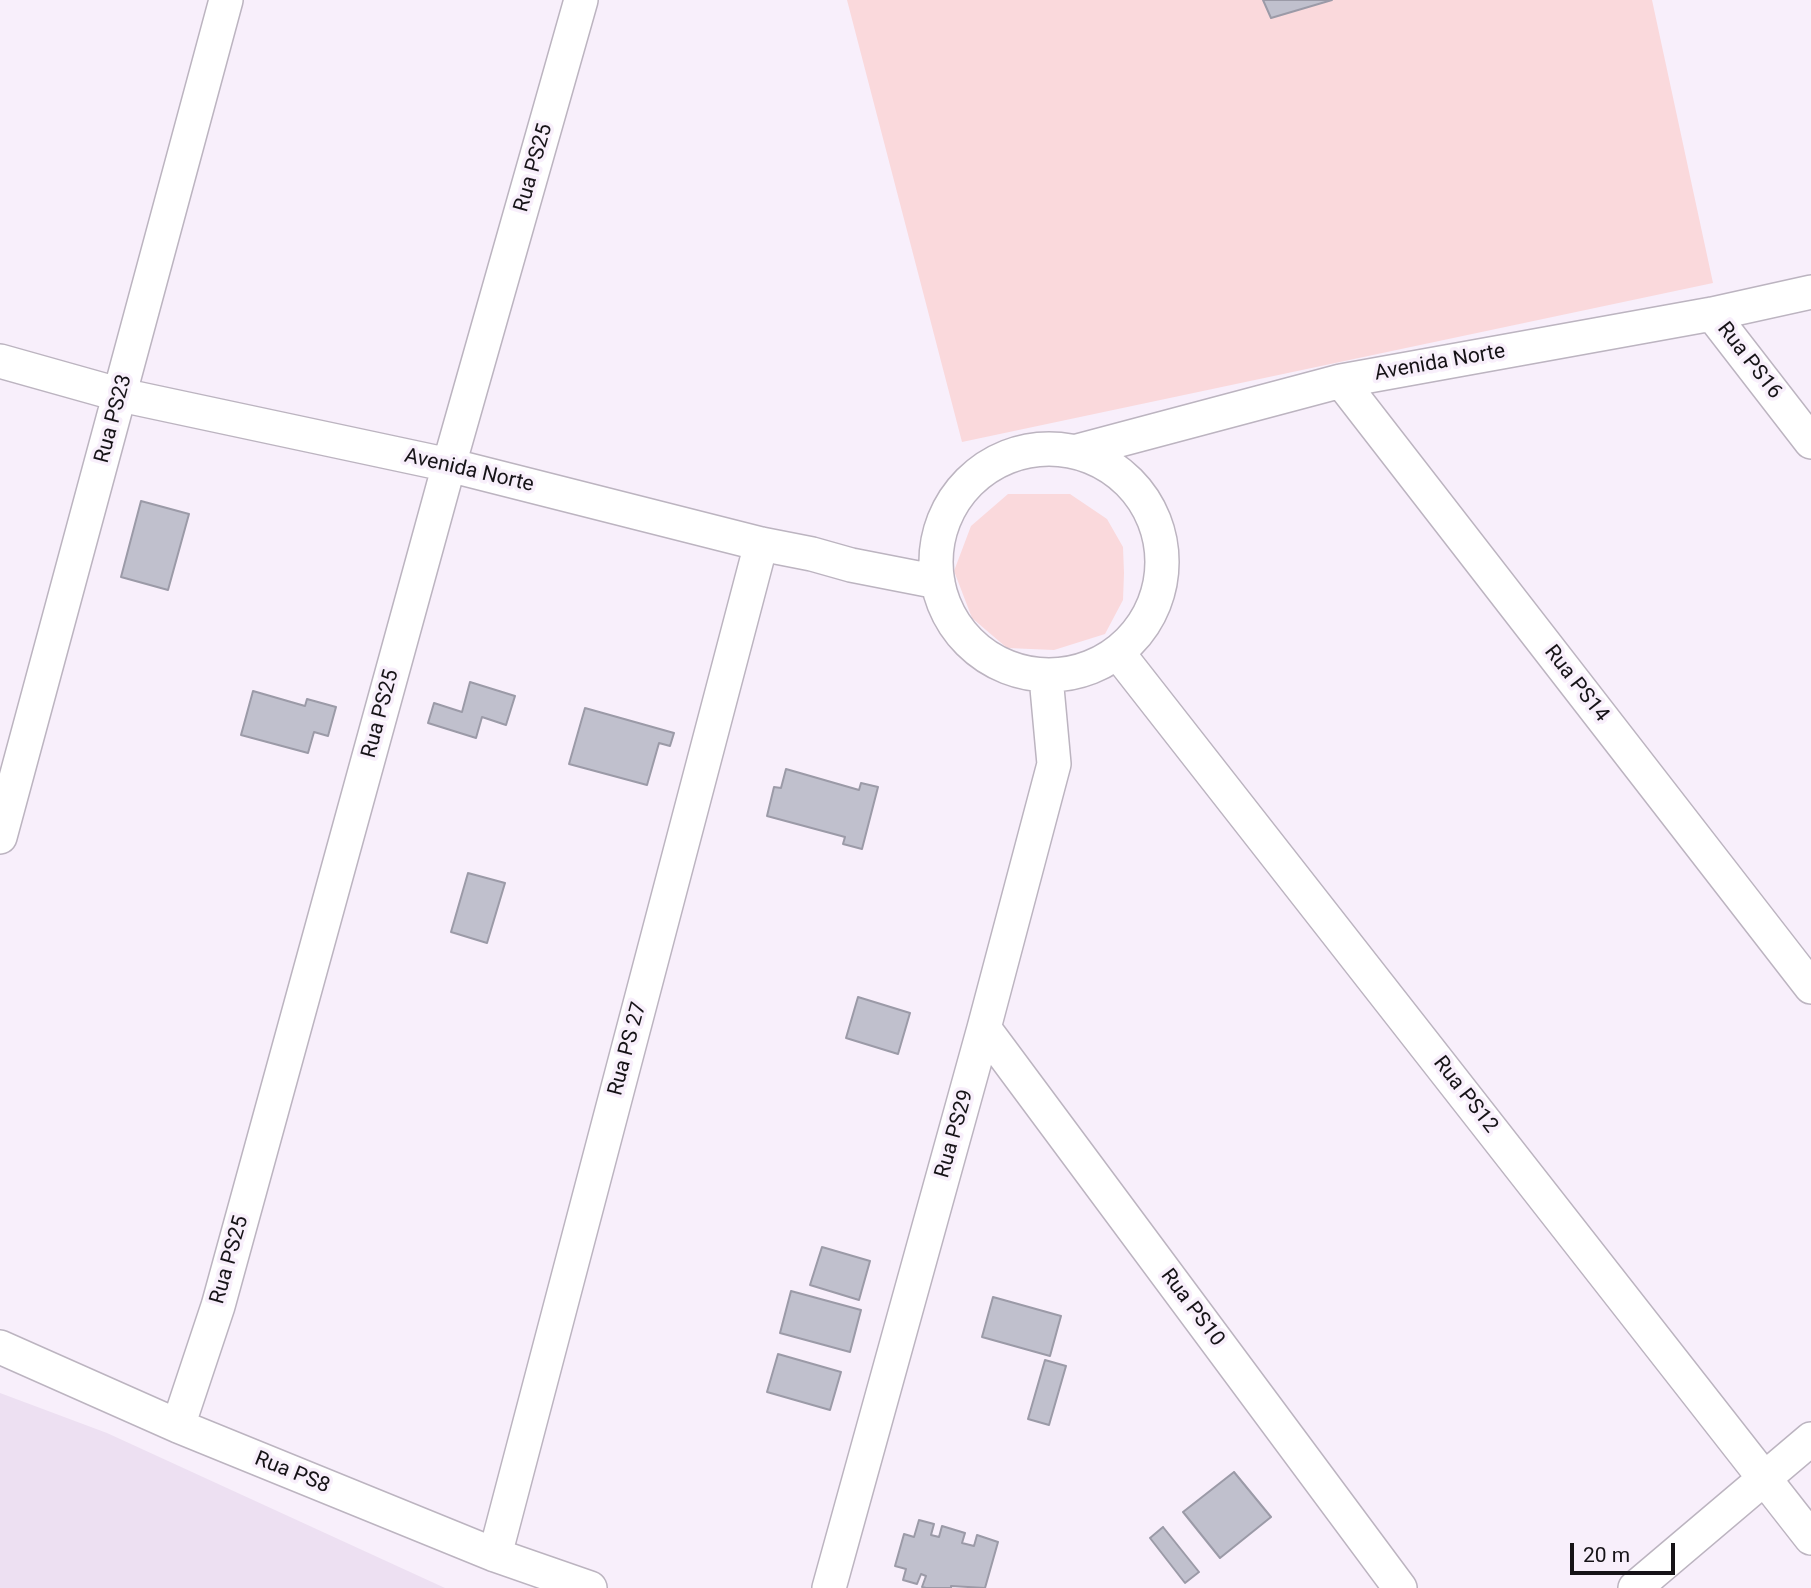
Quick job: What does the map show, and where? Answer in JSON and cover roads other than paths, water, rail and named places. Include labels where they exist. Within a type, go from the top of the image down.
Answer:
[{"type":"street","name":"Rua PS23","points":[[0,837],[226,0]]},
{"type":"street","name":"Rua PS25","points":[[178,1426],[218,1306],[449,465],[581,0]]},
{"type":"street","name":"Avenida Norte","points":[[1074,452],[1341,381],[1712,314],[1811,292]]},
{"type":"street","name":"Rua PS16","points":[[1712,314],[1811,442]]},
{"type":"street","name":"Avenida Norte","points":[[0,361],[121,395],[449,465],[761,544],[938,582]]},
{"type":"street","name":"Rua PS14","points":[[1341,381],[1811,987]]},
{"type":"street","points":[[1046,448],[1074,452],[1114,468],[1141,495],[1158,529],[1163,567],[1155,604],[1136,636],[1118,653],[1077,673],[1046,677],[1013,671],[983,656],[958,633],[943,604],[935,568],[939,532],[954,499],[979,472],[1011,454],[1046,448]]},
{"type":"street","name":"Rua PS 27","points":[[495,1555],[761,544]]},
{"type":"street","name":"Rua PS12","points":[[1118,653],[1811,1538]]},
{"type":"street","name":"Rua PS29","points":[[829,1588],[985,1028],[1054,764],[1046,677]]},
{"type":"street","name":"Rua PS10","points":[[985,1028],[1400,1588]]},
{"type":"street","name":"Rua PS8","points":[[0,1347],[178,1426],[495,1555],[590,1588]]},
{"type":"street","points":[[1635,1588],[1811,1439]]}]
